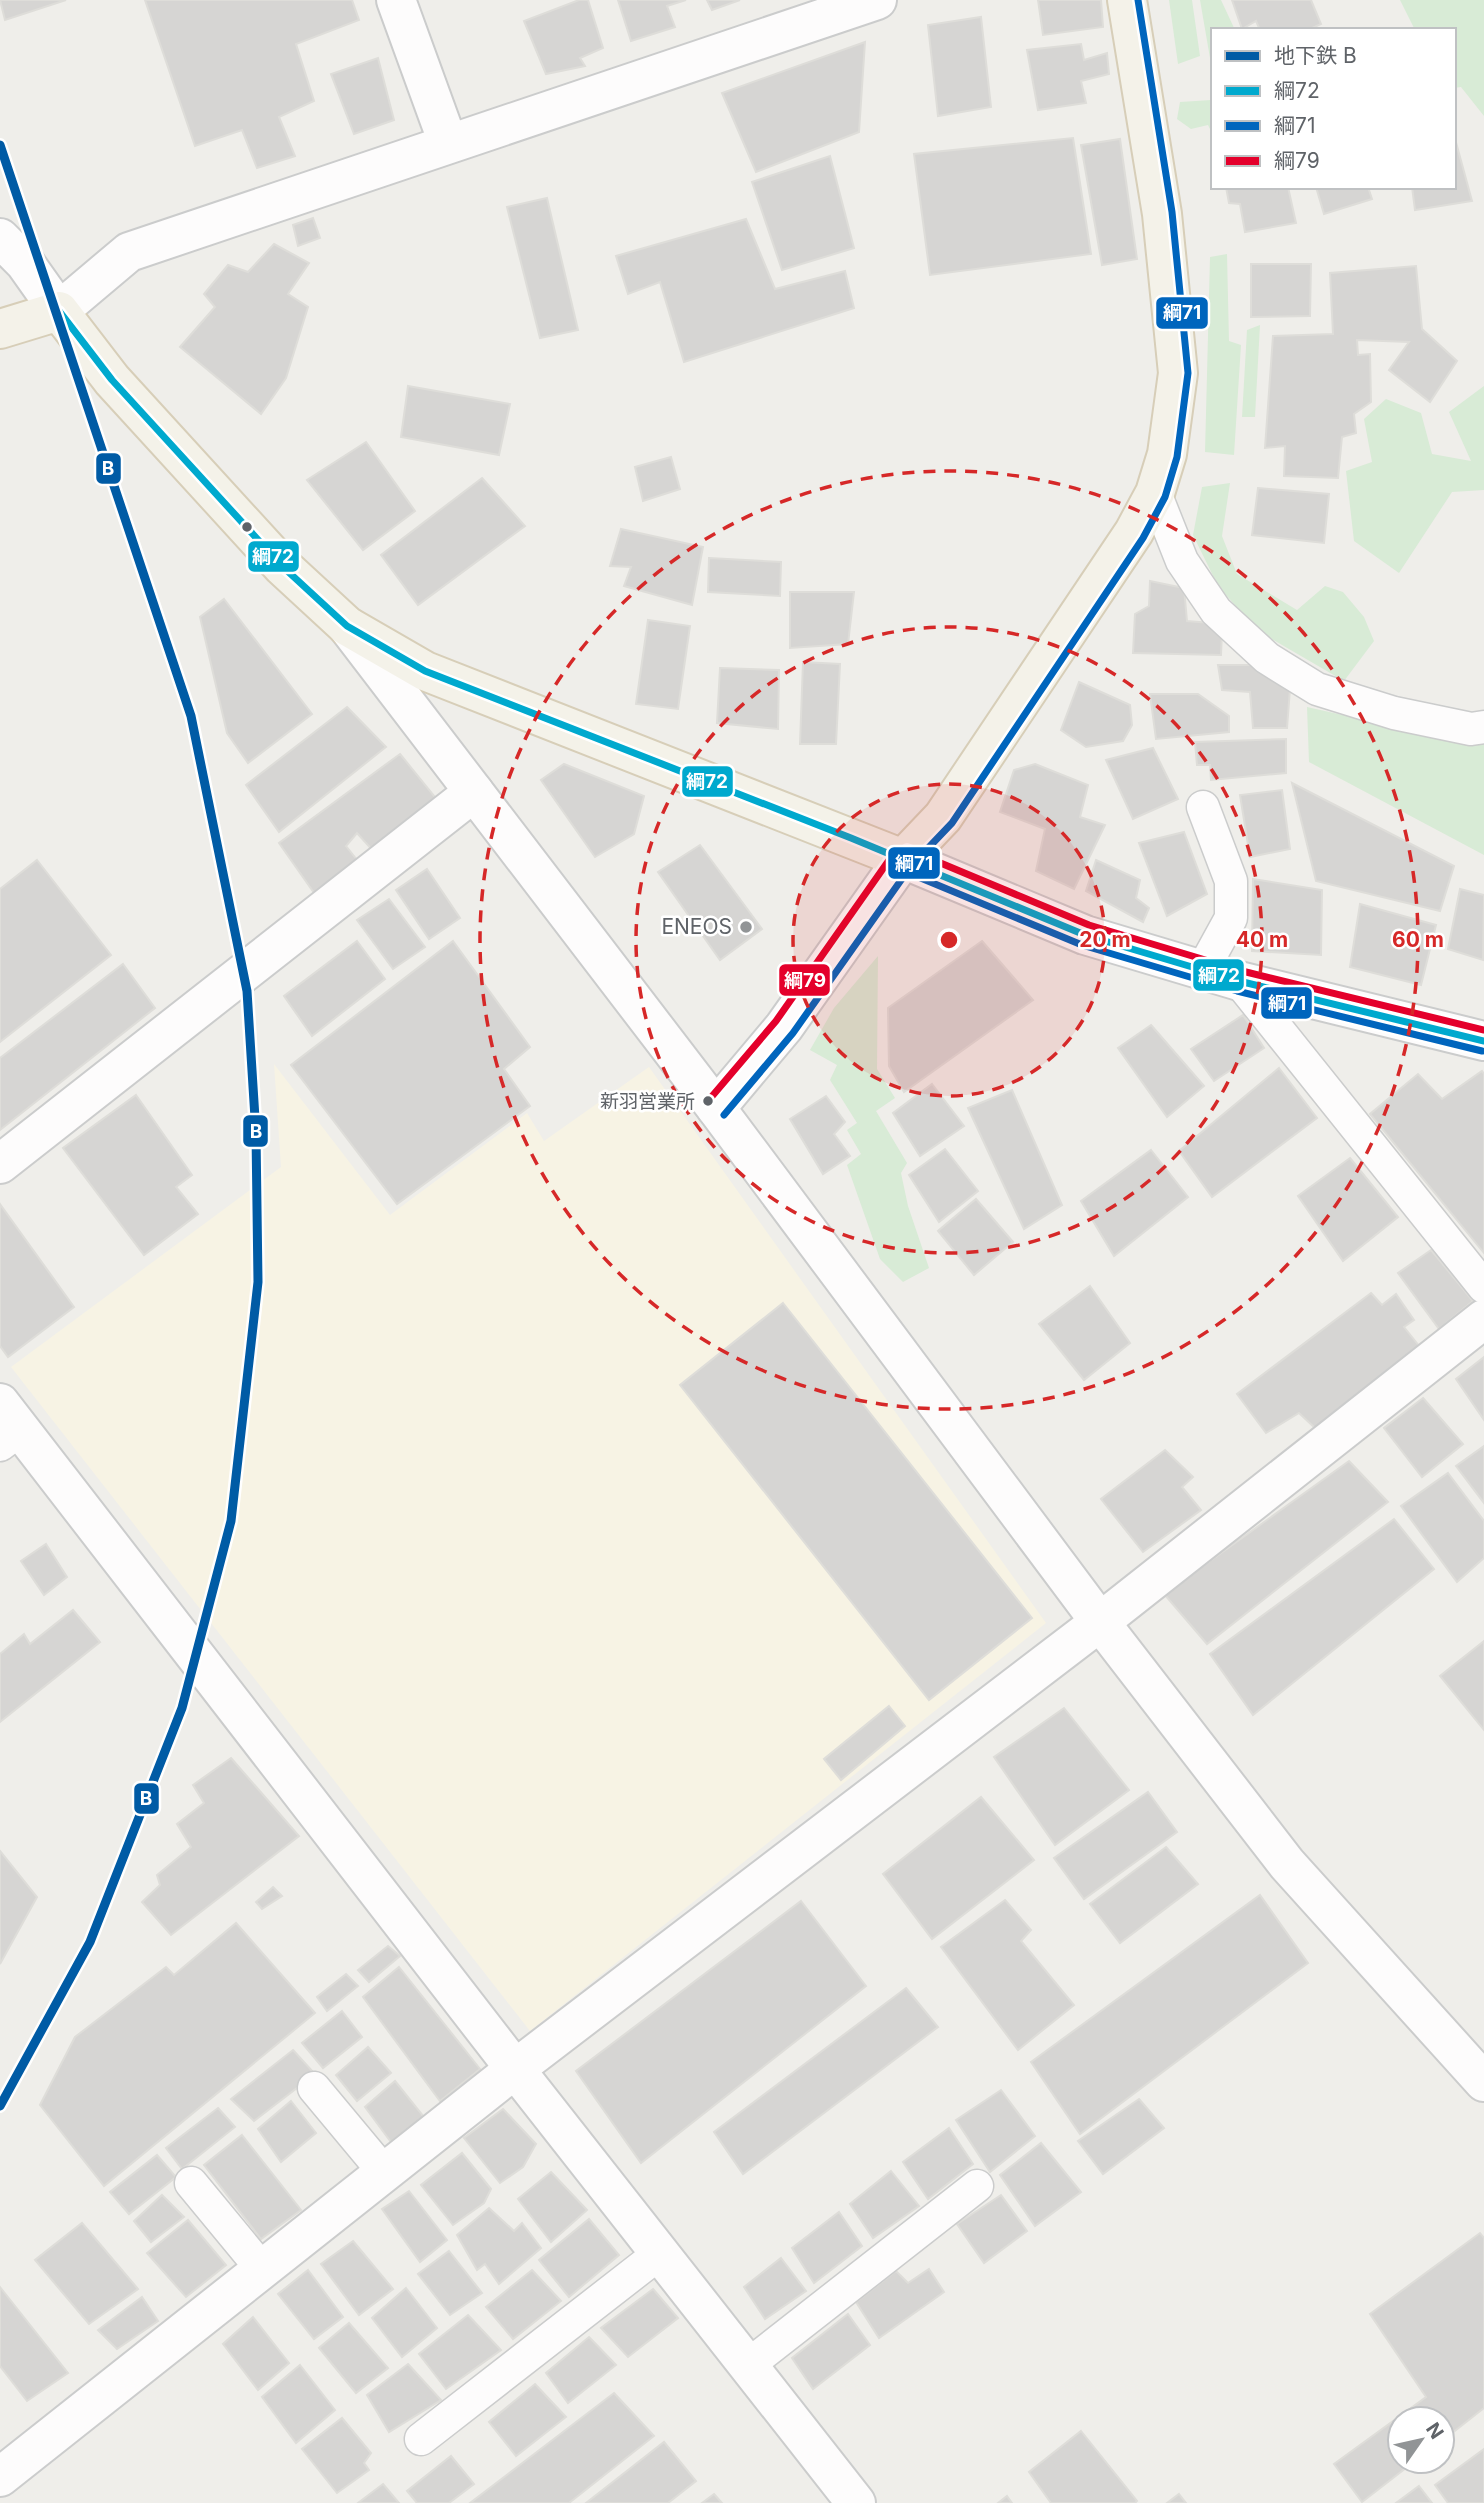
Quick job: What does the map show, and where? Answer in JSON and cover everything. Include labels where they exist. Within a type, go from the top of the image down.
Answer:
[{"type":"main road","points":[[0,329],[59,311],[112,380],[282,566],[347,626],[425,671],[903,859],[943,817],[1133,532],[1155,493],[1167,454],[1178,373],[1162,214],[1127,0]]},
{"type":"street","points":[[396,0],[447,143]]},
{"type":"street","points":[[0,237],[25,264],[59,311],[129,252],[877,0]]},
{"type":"street","points":[[347,626],[716,1108],[1100,1622],[1287,1864],[1484,2082]]},
{"type":"street","points":[[0,1164],[474,792]]},
{"type":"street","points":[[716,1108],[784,1027],[903,859],[1085,935],[1239,981],[1484,1041]]},
{"type":"street","points":[[0,2477],[515,2069],[1100,1622],[1484,1319]]},
{"type":"street","points":[[7,1426],[856,2503]]},
{"type":"lane","points":[[1155,493],[1182,561],[1216,611],[1267,658],[1317,689],[1394,713],[1471,729],[1484,727]]},
{"type":"lane","points":[[1203,807],[1231,881],[1231,918],[1203,969]]},
{"type":"lane","points":[[1239,981],[1484,1287]]},
{"type":"lane","points":[[314,2088],[384,2172]]},
{"type":"lane","points":[[191,2183],[262,2269]]},
{"type":"lane","points":[[747,2366],[977,2186]]},
{"type":"lane","points":[[421,2439],[660,2253]]},
{"type":"shaded area","points":[[274,1064],[390,1215],[527,1113],[544,1141],[649,1067],[1046,1623],[530,2031],[11,1367],[281,1167]]},
{"type":"green space","points":[[1169,0],[1192,0],[1200,56],[1178,64]]},
{"type":"green space","points":[[1200,0],[1221,0],[1234,28],[1211,28],[1210,58]]},
{"type":"green space","points":[[1400,0],[1484,0],[1484,116],[1461,87],[1456,88],[1456,28],[1414,28]]},
{"type":"green space","points":[[1211,100],[1211,131],[1208,125],[1191,129],[1177,119],[1180,102]]},
{"type":"green space","points":[[1227,254],[1229,341],[1241,345],[1234,455],[1205,452],[1210,257]]},
{"type":"green space","points":[[1260,325],[1255,417],[1242,417],[1247,330]]},
{"type":"green space","points":[[1484,386],[1484,490],[1452,492],[1399,573],[1354,541],[1346,471],[1372,462],[1364,419],[1386,399],[1421,413],[1432,454],[1471,461],[1449,412]]},
{"type":"green space","points":[[1230,483],[1222,536],[1237,574],[1297,610],[1325,586],[1343,592],[1364,617],[1374,641],[1344,681],[1258,631],[1218,586],[1193,535],[1202,487]]},
{"type":"green space","points":[[1307,707],[1472,744],[1484,743],[1484,855],[1309,762]]},
{"type":"green space","points":[[878,956],[877,1069],[895,1098],[876,1111],[907,1163],[901,1173],[908,1206],[929,1268],[903,1282],[880,1259],[847,1165],[861,1154],[847,1130],[857,1123],[830,1080],[837,1065],[810,1050],[834,1008]]},
{"type":"building","points":[[0,0],[66,0],[5,20]]},
{"type":"building","points":[[145,0],[352,0],[359,20],[296,44],[314,101],[279,117],[295,156],[257,168],[242,130],[195,146]]},
{"type":"building","points":[[579,0],[588,0],[603,48],[580,58],[585,66],[546,74],[524,21]]},
{"type":"building","points":[[618,0],[686,0],[667,6],[675,27],[631,41]]},
{"type":"building","points":[[707,0],[740,0],[712,10]]},
{"type":"building","points":[[1038,0],[1101,0],[1103,27],[1043,35]]},
{"type":"building","points":[[1232,0],[1311,0],[1321,24],[1312,28],[1259,28],[1256,21],[1242,28]]},
{"type":"building","points":[[981,17],[991,107],[938,116],[928,25]]},
{"type":"building","points":[[865,42],[859,132],[756,172],[722,93]]},
{"type":"building","points":[[1081,44],[1084,60],[1107,53],[1109,74],[1081,81],[1086,103],[1038,110],[1027,50]]},
{"type":"building","points":[[378,58],[394,120],[354,134],[331,74]]},
{"type":"building","points":[[1073,138],[1091,254],[930,275],[914,154]]},
{"type":"building","points":[[1120,139],[1137,259],[1102,265],[1081,145]]},
{"type":"building","points":[[1456,142],[1472,201],[1415,210],[1412,189],[1456,189]]},
{"type":"building","points":[[830,156],[854,248],[782,270],[752,182]]},
{"type":"building","points":[[1226,189],[1288,189],[1296,223],[1245,232],[1240,204],[1229,203]]},
{"type":"building","points":[[1317,189],[1369,189],[1372,199],[1324,214]]},
{"type":"building","points":[[547,198],[578,330],[540,338],[507,207]]},
{"type":"building","points":[[313,218],[320,238],[298,246],[293,225]]},
{"type":"building","points":[[746,219],[775,289],[845,271],[854,308],[684,362],[660,282],[628,294],[616,256]]},
{"type":"building","points":[[274,244],[309,263],[288,294],[308,307],[286,378],[261,414],[180,347],[215,307],[204,294],[228,265],[248,272]]},
{"type":"building","points":[[1251,264],[1311,264],[1310,316],[1251,317]]},
{"type":"building","points":[[1416,266],[1422,329],[1457,361],[1430,402],[1389,370],[1409,342],[1357,340],[1358,355],[1370,354],[1371,402],[1354,414],[1356,433],[1342,437],[1338,478],[1284,476],[1285,446],[1265,448],[1273,336],[1333,334],[1330,273]]},
{"type":"building","points":[[408,386],[510,404],[499,455],[401,437]]},
{"type":"building","points":[[366,442],[415,511],[363,550],[307,480]]},
{"type":"building","points":[[671,457],[680,489],[643,501],[635,467]]},
{"type":"building","points":[[482,478],[525,526],[418,605],[381,555]]},
{"type":"building","points":[[1258,488],[1329,494],[1324,543],[1252,535]]},
{"type":"building","points":[[621,529],[703,547],[692,605],[624,586],[631,567],[610,566]]},
{"type":"building","points":[[709,558],[781,562],[780,596],[708,592]]},
{"type":"building","points":[[1150,581],[1184,588],[1187,621],[1211,623],[1222,632],[1221,655],[1133,653],[1135,614],[1149,606]]},
{"type":"building","points":[[790,592],[854,592],[848,644],[790,648]]},
{"type":"building","points":[[224,599],[312,714],[248,763],[227,733],[200,617]]},
{"type":"building","points":[[648,620],[690,626],[678,709],[636,704]]},
{"type":"building","points":[[803,662],[840,664],[836,744],[800,744]]},
{"type":"building","points":[[1218,665],[1259,665],[1290,689],[1287,728],[1253,728],[1250,692],[1222,690]]},
{"type":"building","points":[[720,668],[779,670],[778,729],[717,723]]},
{"type":"building","points":[[1079,682],[1130,705],[1132,725],[1123,741],[1086,747],[1061,730]]},
{"type":"building","points":[[1150,694],[1198,694],[1229,716],[1229,732],[1156,739]]},
{"type":"building","points":[[347,707],[386,747],[279,832],[246,785]]},
{"type":"building","points":[[1286,739],[1286,773],[1211,780],[1210,765],[1197,765],[1195,742]]},
{"type":"building","points":[[1153,748],[1178,799],[1133,819],[1106,760]]},
{"type":"building","points":[[400,754],[439,802],[375,853],[357,833],[346,846],[361,865],[317,897],[279,843]]},
{"type":"building","points":[[564,764],[644,796],[634,834],[595,857],[541,780]]},
{"type":"building","points":[[1035,764],[1088,785],[1080,817],[1105,825],[1074,889],[1036,871],[1045,829],[1000,812],[1014,770]]},
{"type":"building","points":[[1292,783],[1454,866],[1440,911],[1316,881]]},
{"type":"building","points":[[1282,790],[1290,849],[1250,857],[1240,795]]},
{"type":"building","points":[[1184,832],[1207,894],[1167,916],[1139,843]]},
{"type":"building","points":[[700,845],[762,929],[720,960],[658,872]]},
{"type":"building","points":[[37,860],[111,955],[0,1042],[0,889]]},
{"type":"building","points":[[1096,860],[1140,880],[1136,898],[1149,908],[1143,922],[1086,891]]},
{"type":"building","points":[[427,869],[460,918],[429,939],[396,890]]},
{"type":"building","points":[[1253,879],[1322,890],[1321,955],[1252,951]]},
{"type":"building","points":[[1460,889],[1484,895],[1483,960],[1448,949]]},
{"type":"building","points":[[389,899],[425,947],[393,969],[357,920]]},
{"type":"building","points":[[1360,904],[1436,925],[1421,985],[1350,967]]},
{"type":"building","points":[[357,941],[385,979],[312,1036],[284,996]]},
{"type":"building","points":[[453,941],[530,1047],[504,1069],[530,1106],[397,1204],[291,1065]]},
{"type":"building","points":[[982,941],[1033,1000],[904,1092],[889,1066],[888,1008]]},
{"type":"building","points":[[123,964],[155,1008],[0,1130],[0,1058]]},
{"type":"building","points":[[1243,1015],[1264,1048],[1214,1081],[1191,1049]]},
{"type":"building","points":[[1151,1025],[1204,1086],[1167,1117],[1118,1048]]},
{"type":"building","points":[[1279,1068],[1317,1118],[1212,1197],[1179,1151]]},
{"type":"building","points":[[1482,1071],[1484,1253],[1370,1114],[1418,1074],[1442,1099]]},
{"type":"building","points":[[932,1084],[964,1126],[920,1156],[893,1113]]},
{"type":"building","points":[[1012,1090],[1062,1205],[1024,1229],[968,1108]]},
{"type":"building","points":[[136,1095],[192,1175],[176,1187],[198,1214],[144,1255],[63,1148]]},
{"type":"building","points":[[826,1096],[845,1122],[834,1134],[850,1156],[823,1174],[790,1119]]},
{"type":"building","points":[[945,1149],[978,1191],[939,1222],[909,1175]]},
{"type":"building","points":[[1151,1150],[1188,1197],[1114,1256],[1081,1201]]},
{"type":"building","points":[[1350,1158],[1398,1217],[1343,1261],[1298,1196]]},
{"type":"building","points":[[976,1199],[1013,1242],[974,1275],[938,1231]]},
{"type":"building","points":[[0,1204],[74,1307],[8,1357],[0,1346]]},
{"type":"building","points":[[1431,1250],[1473,1301],[1439,1329],[1398,1273]]},
{"type":"building","points":[[1090,1286],[1130,1343],[1084,1380],[1039,1324]]},
{"type":"building","points":[[1371,1293],[1382,1305],[1396,1294],[1414,1320],[1404,1327],[1420,1347],[1317,1430],[1299,1413],[1266,1433],[1237,1394]]},
{"type":"building","points":[[783,1303],[1032,1618],[929,1700],[680,1385]]},
{"type":"building","points":[[1484,1357],[1484,1420],[1456,1379]]},
{"type":"building","points":[[1423,1398],[1463,1444],[1422,1477],[1384,1428]]},
{"type":"building","points":[[1484,1446],[1484,1503],[1456,1466]]},
{"type":"building","points":[[1165,1450],[1193,1477],[1182,1487],[1201,1510],[1143,1552],[1101,1499]]},
{"type":"building","points":[[1349,1461],[1388,1502],[1207,1644],[1164,1594]]},
{"type":"building","points":[[1448,1473],[1484,1521],[1484,1558],[1457,1582],[1401,1506]]},
{"type":"building","points":[[1394,1519],[1434,1569],[1253,1715],[1210,1654]]},
{"type":"building","points":[[46,1544],[67,1577],[44,1595],[21,1561]]},
{"type":"building","points":[[73,1610],[100,1642],[0,1722],[0,1654],[24,1634],[30,1644]]},
{"type":"building","points":[[1484,1641],[1484,1730],[1440,1676]]},
{"type":"building","points":[[889,1706],[905,1726],[841,1780],[824,1759]]},
{"type":"building","points":[[1064,1708],[1129,1790],[1055,1845],[994,1757]]},
{"type":"building","points":[[231,1758],[299,1836],[171,1935],[142,1902],[160,1885],[157,1875],[191,1847],[177,1824],[204,1803],[193,1785]]},
{"type":"building","points":[[1148,1792],[1177,1832],[1084,1899],[1054,1858]]},
{"type":"building","points":[[981,1797],[1034,1860],[932,1939],[883,1874]]},
{"type":"building","points":[[1166,1847],[1198,1884],[1120,1943],[1090,1904]]},
{"type":"building","points":[[0,1851],[37,1897],[0,1964]]},
{"type":"building","points":[[273,1887],[282,1896],[262,1909],[256,1902]]},
{"type":"building","points":[[1260,1895],[1308,1963],[1080,2134],[1031,2062]]},
{"type":"building","points":[[1005,1900],[1031,1930],[1021,1941],[1074,2005],[1018,2050],[941,1947]]},
{"type":"building","points":[[801,1901],[866,1986],[641,2163],[576,2071]]},
{"type":"building","points":[[236,1923],[315,2013],[104,2186],[40,2105],[75,2037],[166,1967],[174,1975]]},
{"type":"building","points":[[388,1946],[400,1956],[369,1982],[358,1970]]},
{"type":"building","points":[[399,1967],[480,2069],[440,2101],[363,1997]]},
{"type":"building","points":[[346,1974],[358,1986],[327,2011],[317,1997]]},
{"type":"building","points":[[906,1988],[938,2027],[743,2174],[714,2132]]},
{"type":"building","points":[[342,2011],[362,2037],[323,2068],[302,2043]]},
{"type":"building","points":[[368,2047],[391,2073],[357,2101],[336,2075]]},
{"type":"building","points":[[293,2050],[315,2074],[254,2121],[231,2099]]},
{"type":"building","points":[[395,2081],[424,2117],[391,2142],[365,2107]]},
{"type":"building","points":[[1001,2090],[1035,2136],[990,2172],[956,2120]]},
{"type":"building","points":[[1139,2099],[1164,2128],[1103,2174],[1078,2141]]},
{"type":"building","points":[[291,2101],[316,2133],[281,2162],[258,2129]]},
{"type":"building","points":[[218,2108],[235,2127],[182,2169],[166,2148]]},
{"type":"building","points":[[503,2109],[536,2144],[523,2167],[500,2183],[464,2138]]},
{"type":"building","points":[[949,2128],[973,2164],[928,2199],[903,2162]]},
{"type":"building","points":[[242,2135],[301,2210],[261,2239],[204,2165]]},
{"type":"building","points":[[1041,2143],[1081,2192],[1035,2226],[1000,2175]]},
{"type":"building","points":[[462,2153],[491,2189],[484,2203],[453,2225],[421,2185]]},
{"type":"building","points":[[157,2155],[176,2177],[129,2214],[110,2192]]},
{"type":"building","points":[[891,2171],[919,2206],[873,2238],[850,2204]]},
{"type":"building","points":[[551,2172],[587,2210],[551,2242],[518,2199]]},
{"type":"building","points":[[409,2191],[447,2240],[420,2262],[382,2209]]},
{"type":"building","points":[[162,2195],[184,2217],[151,2242],[134,2221]]},
{"type":"building","points":[[1001,2195],[1027,2231],[984,2263],[957,2224]]},
{"type":"building","points":[[489,2208],[514,2231],[522,2223],[541,2248],[499,2284],[485,2264],[477,2270],[457,2235]]},
{"type":"building","points":[[839,2212],[862,2246],[814,2283],[792,2248]]},
{"type":"building","points":[[589,2219],[619,2255],[569,2297],[539,2260]]},
{"type":"building","points":[[188,2220],[226,2265],[186,2297],[147,2253]]},
{"type":"building","points":[[82,2223],[138,2289],[89,2324],[35,2260]]},
{"type":"building","points":[[1480,2233],[1484,2238],[1484,2408],[1456,2430],[1456,2405],[1415,2405],[1426,2397],[1370,2314]]},
{"type":"building","points":[[353,2241],[393,2289],[359,2315],[321,2264]]},
{"type":"building","points":[[449,2251],[482,2293],[450,2315],[418,2274]]},
{"type":"building","points":[[781,2258],[806,2291],[765,2319],[744,2287]]},
{"type":"building","points":[[929,2269],[944,2292],[879,2338],[856,2302],[896,2271],[908,2283]]},
{"type":"building","points":[[308,2270],[343,2317],[314,2339],[278,2294]]},
{"type":"building","points":[[532,2270],[561,2301],[513,2339],[486,2307]]},
{"type":"building","points":[[0,2287],[68,2373],[27,2401],[0,2366]]},
{"type":"building","points":[[406,2288],[437,2328],[402,2357],[372,2318]]},
{"type":"building","points":[[653,2289],[678,2318],[628,2357],[601,2328]]},
{"type":"building","points":[[142,2297],[158,2321],[117,2349],[98,2330]]},
{"type":"building","points":[[848,2314],[870,2345],[813,2389],[792,2358]]},
{"type":"building","points":[[468,2315],[501,2350],[446,2389],[419,2354]]},
{"type":"building","points":[[253,2317],[289,2363],[258,2390],[223,2344]]},
{"type":"building","points":[[349,2323],[388,2368],[356,2393],[319,2348]]},
{"type":"building","points":[[589,2337],[616,2365],[568,2403],[546,2373]]},
{"type":"building","points":[[408,2364],[441,2400],[389,2432],[367,2395]]},
{"type":"building","points":[[300,2365],[335,2410],[296,2443],[262,2397]]},
{"type":"building","points":[[535,2384],[566,2417],[516,2456],[489,2422]]},
{"type":"building","points":[[614,2393],[654,2436],[569,2503],[470,2503]]},
{"type":"building","points":[[342,2418],[371,2453],[364,2463],[369,2470],[337,2493],[302,2449]]},
{"type":"building","points":[[1386,2426],[1386,2475],[1397,2475],[1362,2502],[1334,2464]]},
{"type":"building","points":[[1081,2431],[1137,2501],[1135,2503],[1051,2503],[1029,2472]]},
{"type":"building","points":[[664,2442],[696,2481],[668,2503],[586,2503]]},
{"type":"building","points":[[1484,2449],[1484,2503],[1448,2503],[1435,2485],[1449,2475],[1456,2475],[1456,2470]]},
{"type":"building","points":[[451,2456],[474,2484],[449,2503],[417,2503],[407,2491]]},
{"type":"building","points":[[383,2484],[399,2503],[358,2503]]},
{"type":"building","points":[[1419,2486],[1432,2503],[1396,2503]]},
{"type":"building","points":[[714,2494],[722,2503],[702,2503]]},
{"type":"building","points":[[1179,2494],[1186,2503],[1167,2503]]},
{"type":"building","points":[[1007,2496],[1012,2503],[998,2503]]},
{"type":"metro line","name":"B","points":[[0,145],[191,716],[247,991],[256,1134],[258,1282],[231,1521],[182,1708],[90,1942],[0,2106]]},
{"type":"transit line","name":"綱71","points":[[724,1115],[793,1033],[911,866],[952,823],[1143,538],[1165,497],[1177,457],[1188,373],[1172,212],[1138,0]]},
{"type":"transit line","name":"綱72","points":[[59,311],[112,380],[282,566],[347,626],[425,671],[851,838],[1085,935],[1239,981],[1484,1041]]},
{"type":"transit line","name":"綱79","points":[[907,849],[1089,925],[1242,971],[1484,1030]]},
{"type":"transit line","name":"綱79","points":[[708,1101],[776,1021],[894,853]]},
{"type":"transit line","name":"綱71","points":[[899,869],[1082,945],[1237,991],[1482,1051]]},
{"type":"place","name":"ENEOS","points":[[746,927]]},
{"type":"place","name":"新羽営業所","points":[[708,1101]]}]
